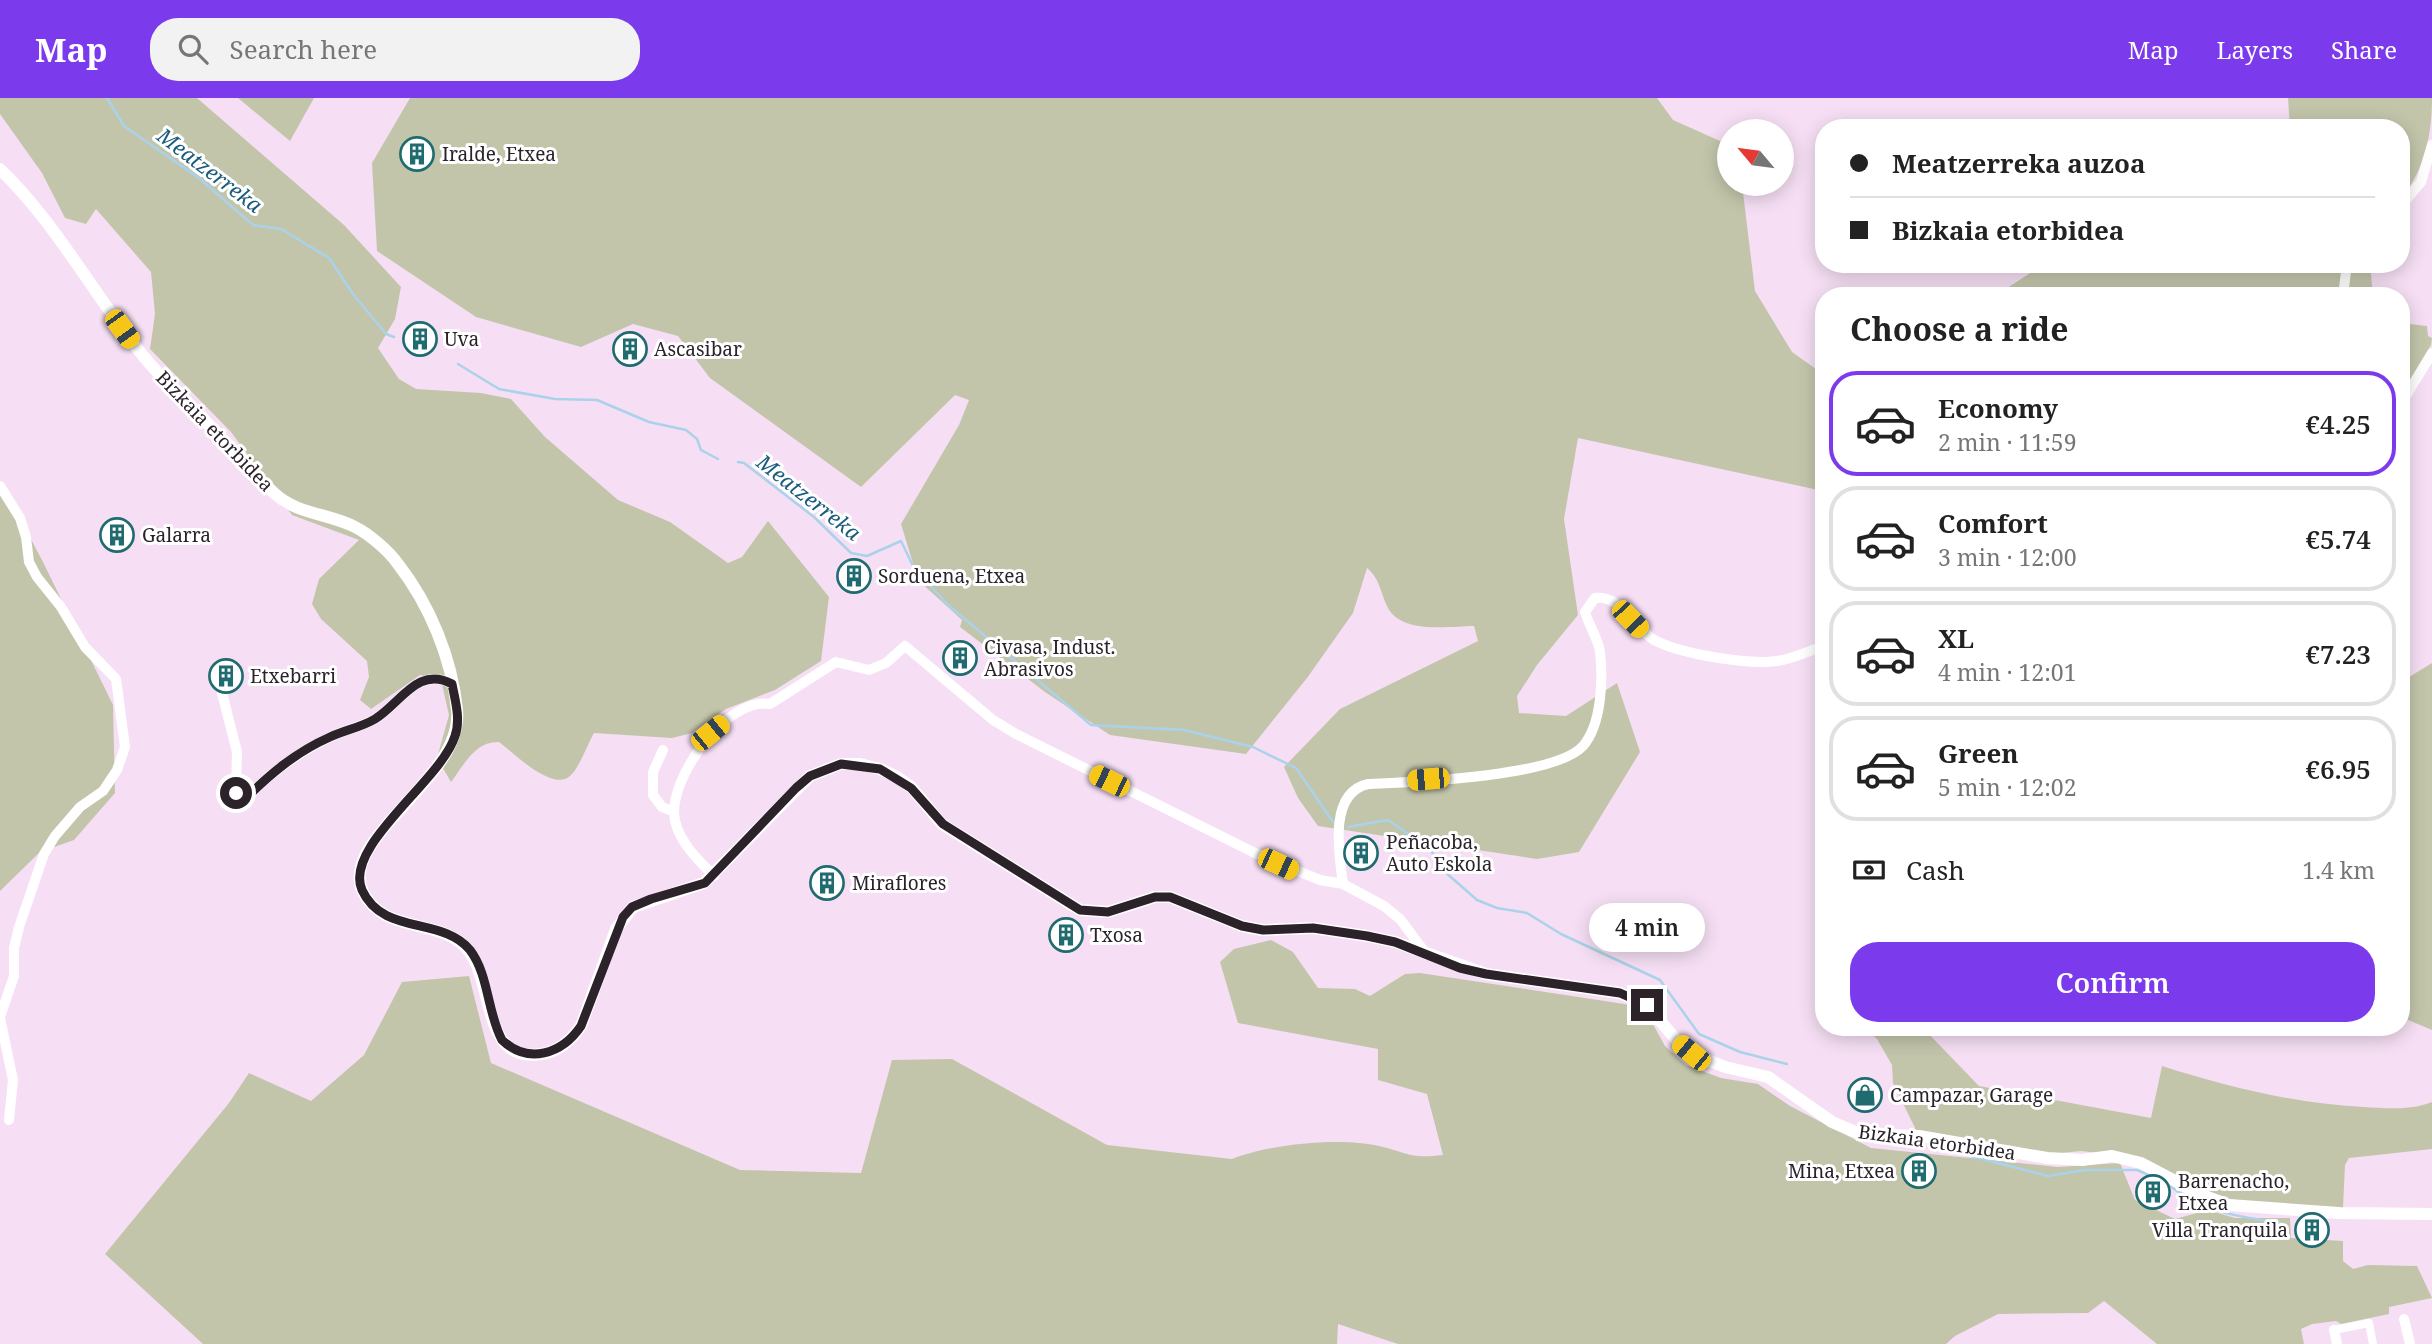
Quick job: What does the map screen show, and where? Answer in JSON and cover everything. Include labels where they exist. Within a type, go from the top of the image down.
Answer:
[{"type":"street","points":[[2410,195],[2421,182],[2432,145]]},
{"type":"street","name":"Bizkaia etorbidea","points":[[0,169],[34,207],[133,344],[275,494],[306,512],[356,527],[397,562],[429,614],[452,684],[457,712],[456,735],[446,757],[379,835],[359,867],[359,879],[368,901],[394,921],[452,936],[469,949],[484,982],[496,1030],[511,1050],[532,1056],[550,1053],[574,1037],[623,917],[632,907],[705,883],[810,776],[841,764],[860,764],[897,777],[911,788],[943,824],[1080,910],[1108,912],[1155,897],[1170,897],[1242,926],[1263,930],[1331,930],[1395,942],[1486,974],[1635,997],[1647,1005],[1678,1042],[1691,1053],[1725,1068],[1768,1077],[1832,1122],[1860,1134],[1919,1136],[2047,1158],[2082,1160],[2112,1156],[2141,1163],[2200,1194],[2230,1205],[2339,1213],[2432,1214]]},
{"type":"street","points":[[2410,389],[2432,353]]},
{"type":"street","points":[[0,486],[20,518],[29,562],[37,577],[61,607],[85,647],[116,679],[125,747],[108,785],[80,807],[55,836],[44,854],[19,927],[14,948],[14,976],[0,1018],[13,1080],[9,1120]]},
{"type":"street","points":[[1343,884],[1338,848],[1340,826],[1346,801],[1357,788],[1368,784],[1514,771],[1558,760],[1581,748],[1593,724],[1600,689],[1599,648],[1585,612],[1595,598],[1609,598],[1617,603],[1640,629],[1660,642],[1733,659],[1781,661],[1815,649]]},
{"type":"street","points":[[714,876],[693,855],[683,839],[674,812],[677,796],[710,733],[741,708],[756,702],[770,704],[836,662],[869,670],[886,663],[905,646],[993,720],[1016,734],[1292,870],[1320,880],[1343,884],[1395,913],[1426,955]]},
{"type":"street","points":[[222,693],[237,752],[236,793],[238,798],[244,800],[285,762],[329,737],[377,718],[415,684],[434,679],[452,684]]},
{"type":"street","points":[[663,750],[653,772],[653,795],[662,807],[674,812]]},
{"type":"street","points":[[2404,1319],[2410,1344]]},
{"type":"street","points":[[2337,1344],[2334,1330],[2369,1323],[2373,1344]]},
{"type":"green space","points":[[0,98],[197,98],[344,225],[401,287],[395,319],[378,348],[399,379],[416,389],[481,393],[511,399],[545,437],[618,500],[670,522],[728,563],[742,557],[768,521],[829,597],[821,661],[775,690],[726,709],[692,733],[672,738],[594,733],[577,767],[570,776],[562,780],[553,779],[533,769],[499,742],[483,745],[477,750],[451,782],[437,758],[449,715],[441,680],[420,675],[371,709],[360,700],[369,677],[367,661],[321,619],[312,604],[319,579],[359,540],[292,515],[231,432],[150,349],[155,314],[151,272],[96,209],[86,224],[65,218],[42,173],[0,114]]},
{"type":"green space","points":[[238,98],[314,98],[290,141]]},
{"type":"green space","points":[[410,98],[1657,98],[1673,120],[1717,140],[1717,196],[1743,196],[1755,291],[1792,352],[1815,368],[1815,489],[1578,438],[1564,519],[1578,615],[1537,665],[1517,696],[1519,713],[1566,716],[1617,683],[1640,752],[1579,852],[1537,859],[1318,826],[1298,798],[1284,767],[1340,709],[1478,641],[1474,626],[1426,627],[1403,621],[1393,615],[1377,581],[1367,568],[1353,613],[1307,678],[1246,754],[1110,735],[1045,692],[960,627],[962,620],[918,580],[901,524],[959,425],[969,400],[955,395],[861,487],[710,378],[678,336],[633,324],[581,347],[476,317],[377,251],[372,163]]},
{"type":"green space","points":[[2288,98],[2432,98],[2426,151],[2410,185],[2410,119],[2289,119]]},
{"type":"green space","points":[[2030,273],[2371,273],[2372,287],[2009,287]]},
{"type":"green space","points":[[2410,324],[2427,326],[2428,336],[2432,338],[2431,345],[2410,380]]},
{"type":"green space","points":[[0,492],[22,522],[113,705],[115,793],[74,840],[40,852],[0,891]]},
{"type":"green space","points":[[2432,663],[2432,1030],[2410,1021],[2410,676]]},
{"type":"green space","points":[[1271,940],[1293,952],[1318,988],[1355,989],[1370,996],[1405,974],[1420,973],[1631,1005],[1649,1017],[1665,1046],[1686,1065],[1721,1078],[1758,1084],[1790,1106],[1871,1148],[2058,1167],[2120,1163],[2135,1200],[2175,1219],[2208,1210],[2235,1218],[2290,1218],[2291,1238],[2343,1241],[2343,1261],[2353,1269],[2368,1265],[2417,1266],[2432,1298],[2389,1307],[2389,1314],[2341,1324],[2336,1321],[2312,1324],[2301,1329],[2304,1344],[2157,1344],[2104,1301],[2088,1313],[1998,1314],[1955,1336],[1946,1344],[1398,1344],[1338,1324],[1337,1344],[203,1344],[105,1254],[229,1103],[249,1073],[311,1101],[364,1055],[402,982],[469,976],[491,1063],[740,1170],[861,1173],[892,1060],[952,1059],[1107,1145],[1232,1159],[1265,1149],[1325,1142],[1363,1143],[1416,1156],[1443,1155],[1427,1094],[1378,1080],[1378,1049],[1238,1023],[1220,962],[1234,949]]},
{"type":"green space","points":[[1874,1036],[1931,1036],[1979,1086],[2151,1118],[2162,1066],[2211,1081],[2311,1102],[2398,1108],[2432,1102],[2432,1149],[2349,1158],[2345,1165],[2343,1208],[2250,1203],[2216,1196],[2130,1157],[2081,1151],[2050,1154],[1916,1130],[1893,1083],[1892,1065]]},
{"type":"waterway","name":"Meatzerreka","points":[[107,98],[124,126],[199,178],[253,225],[281,229],[329,258],[353,294],[386,334],[394,337]]},
{"type":"waterway","name":"Meatzerreka","points":[[458,364],[499,389],[555,399],[597,400],[649,422],[686,430],[697,439],[701,450],[718,459]]},
{"type":"waterway","name":"Meatzerreka","points":[[738,462],[744,463],[814,517],[851,553],[867,556],[901,541],[914,568],[948,605],[1091,725],[1184,730],[1253,747],[1296,768],[1333,822]]},
{"type":"waterway","name":"Meatzerreka","points":[[1348,827],[1388,820],[1430,849],[1444,871],[1477,900],[1497,908],[1527,913],[1561,934],[1660,980],[1699,1034],[1740,1052],[1787,1064]]},
{"type":"waterway","name":"Meatzerreka","points":[[1935,1147],[2048,1176],[2085,1170],[2137,1170],[2156,1178]]},
{"type":"waterway","name":"Meatzerreka","points":[[2168,1184],[2193,1201],[2221,1212],[2281,1223]]},
{"type":"place","name":"Iralde, Etxea","points":[[417,154]]},
{"type":"place","name":"Uva","points":[[420,339]]},
{"type":"place","name":"Ascasibar","points":[[630,349]]},
{"type":"place","name":"Galarra","points":[[117,535]]},
{"type":"place","name":"Sorduena, Etxea","points":[[854,576]]},
{"type":"place","name":"Civasa, Indust. Abrasivos","points":[[960,658]]},
{"type":"place","name":"Etxebarri","points":[[226,676]]},
{"type":"place","name":"Peñacoba, Auto Eskola","points":[[1361,853]]},
{"type":"place","name":"Miraflores","points":[[827,883]]},
{"type":"place","name":"Txosa","points":[[1066,935]]},
{"type":"place","name":"Campazar, Garage","points":[[1865,1095]]},
{"type":"place","name":"Mina, Etxea","points":[[1919,1171]]},
{"type":"place","name":"Barrenacho, Etxea","points":[[2153,1192]]},
{"type":"place","name":"Villa Tranquila","points":[[2312,1230]]},
{"type":"route","points":[[236,793],[238,798],[244,800],[285,762],[329,737],[377,718],[418,683],[434,679],[452,684],[457,712],[456,735],[446,757],[379,835],[359,867],[359,879],[368,901],[394,921],[452,936],[469,949],[477,961],[496,1030],[511,1050],[532,1056],[550,1053],[574,1037],[581,1026],[617,929],[632,907],[705,883],[796,788],[810,776],[841,764],[860,764],[897,777],[911,788],[943,824],[1001,859],[1067,905],[1080,910],[1108,912],[1142,900],[1170,897],[1242,926],[1263,930],[1313,928],[1367,936],[1395,942],[1460,968],[1620,993],[1635,997],[1647,1005]]}]
